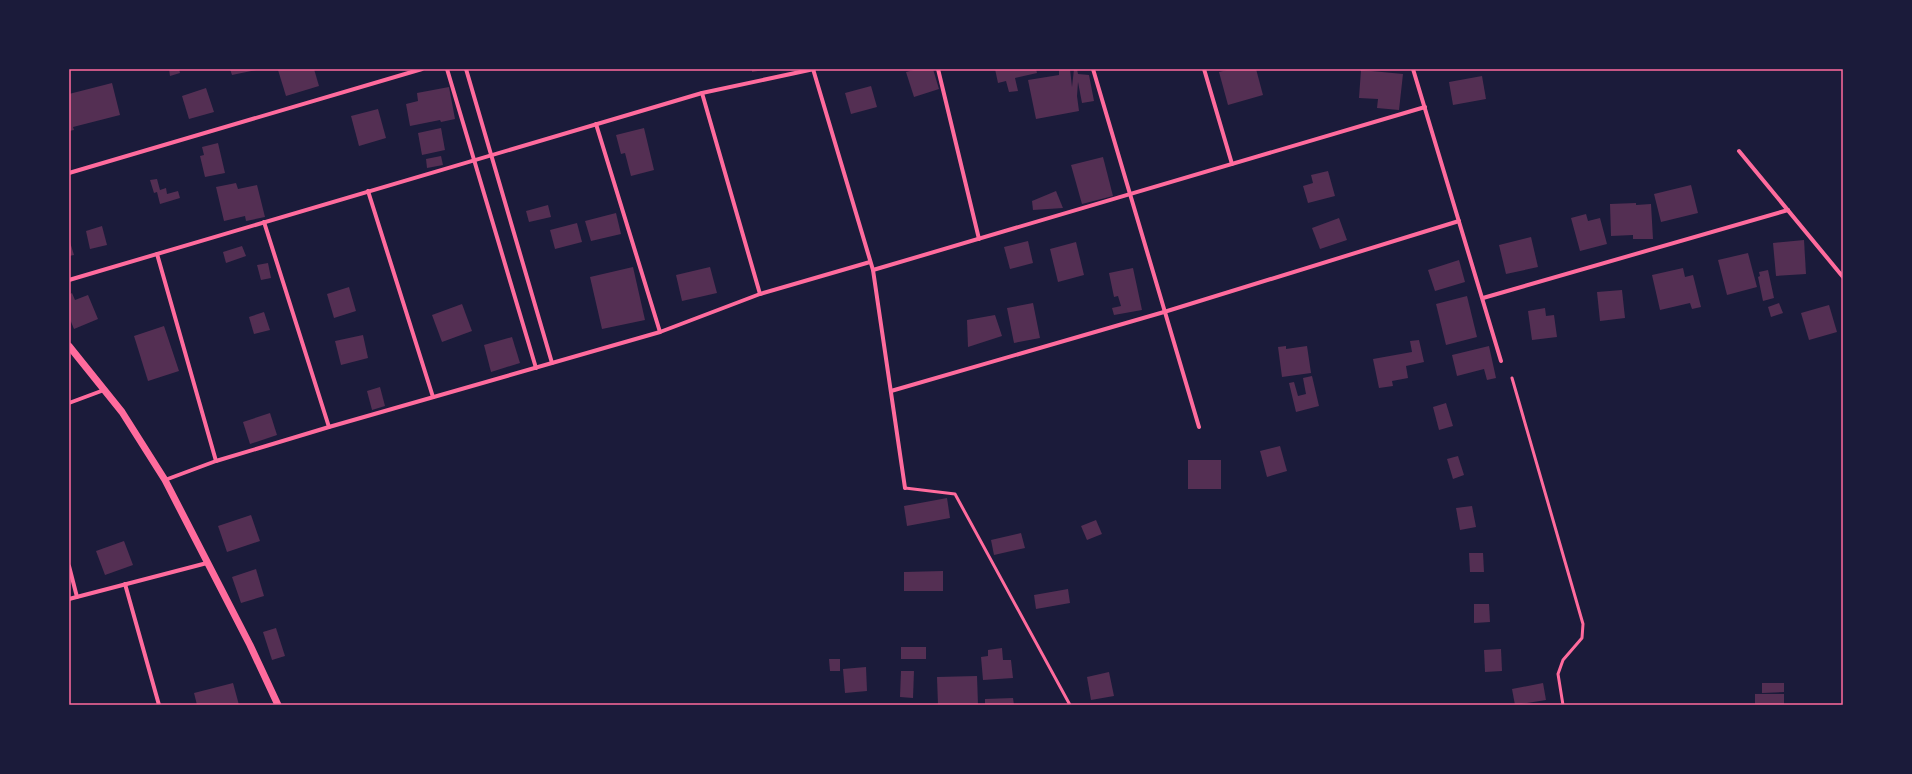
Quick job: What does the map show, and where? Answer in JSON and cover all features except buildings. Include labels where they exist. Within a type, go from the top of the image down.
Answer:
[{"type":"street","points":[[69,173],[422,69]]},
{"type":"street","points":[[447,69],[536,368]]},
{"type":"street","points":[[466,69],[552,363]]},
{"type":"street","points":[[69,280],[702,93],[813,69],[873,270],[905,488]]},
{"type":"street","points":[[938,69],[978,239]]},
{"type":"street","points":[[1093,69],[1199,428]]},
{"type":"street","points":[[1204,69],[1232,164]]},
{"type":"street","points":[[1413,69],[1501,361]]},
{"type":"street","points":[[702,93],[760,294]]},
{"type":"street","points":[[873,270],[1425,107]]},
{"type":"street","points":[[596,124],[660,332]]},
{"type":"street","points":[[1739,151],[1843,276]]},
{"type":"street","points":[[368,191],[433,397]]},
{"type":"street","points":[[1482,298],[1788,210]]},
{"type":"street","points":[[891,391],[1164,312],[1459,221]]},
{"type":"street","points":[[264,222],[329,427]]},
{"type":"street","points":[[157,254],[216,461]]},
{"type":"street","points":[[165,480],[216,461],[329,427],[660,332],[760,294],[870,262]]},
{"type":"street","points":[[69,346],[122,412],[165,480],[250,645],[278,705]]},
{"type":"street","points":[[69,403],[104,390]]},
{"type":"street","points":[[69,599],[208,563]]},
{"type":"street","points":[[69,566],[77,597]]},
{"type":"street","points":[[125,584],[158,705]]},
{"type":"lane","points":[[1512,378],[1582,624],[1582,638],[1563,660],[1558,674],[1563,705]]},
{"type":"lane","points":[[905,488],[955,494],[1070,705]]}]
